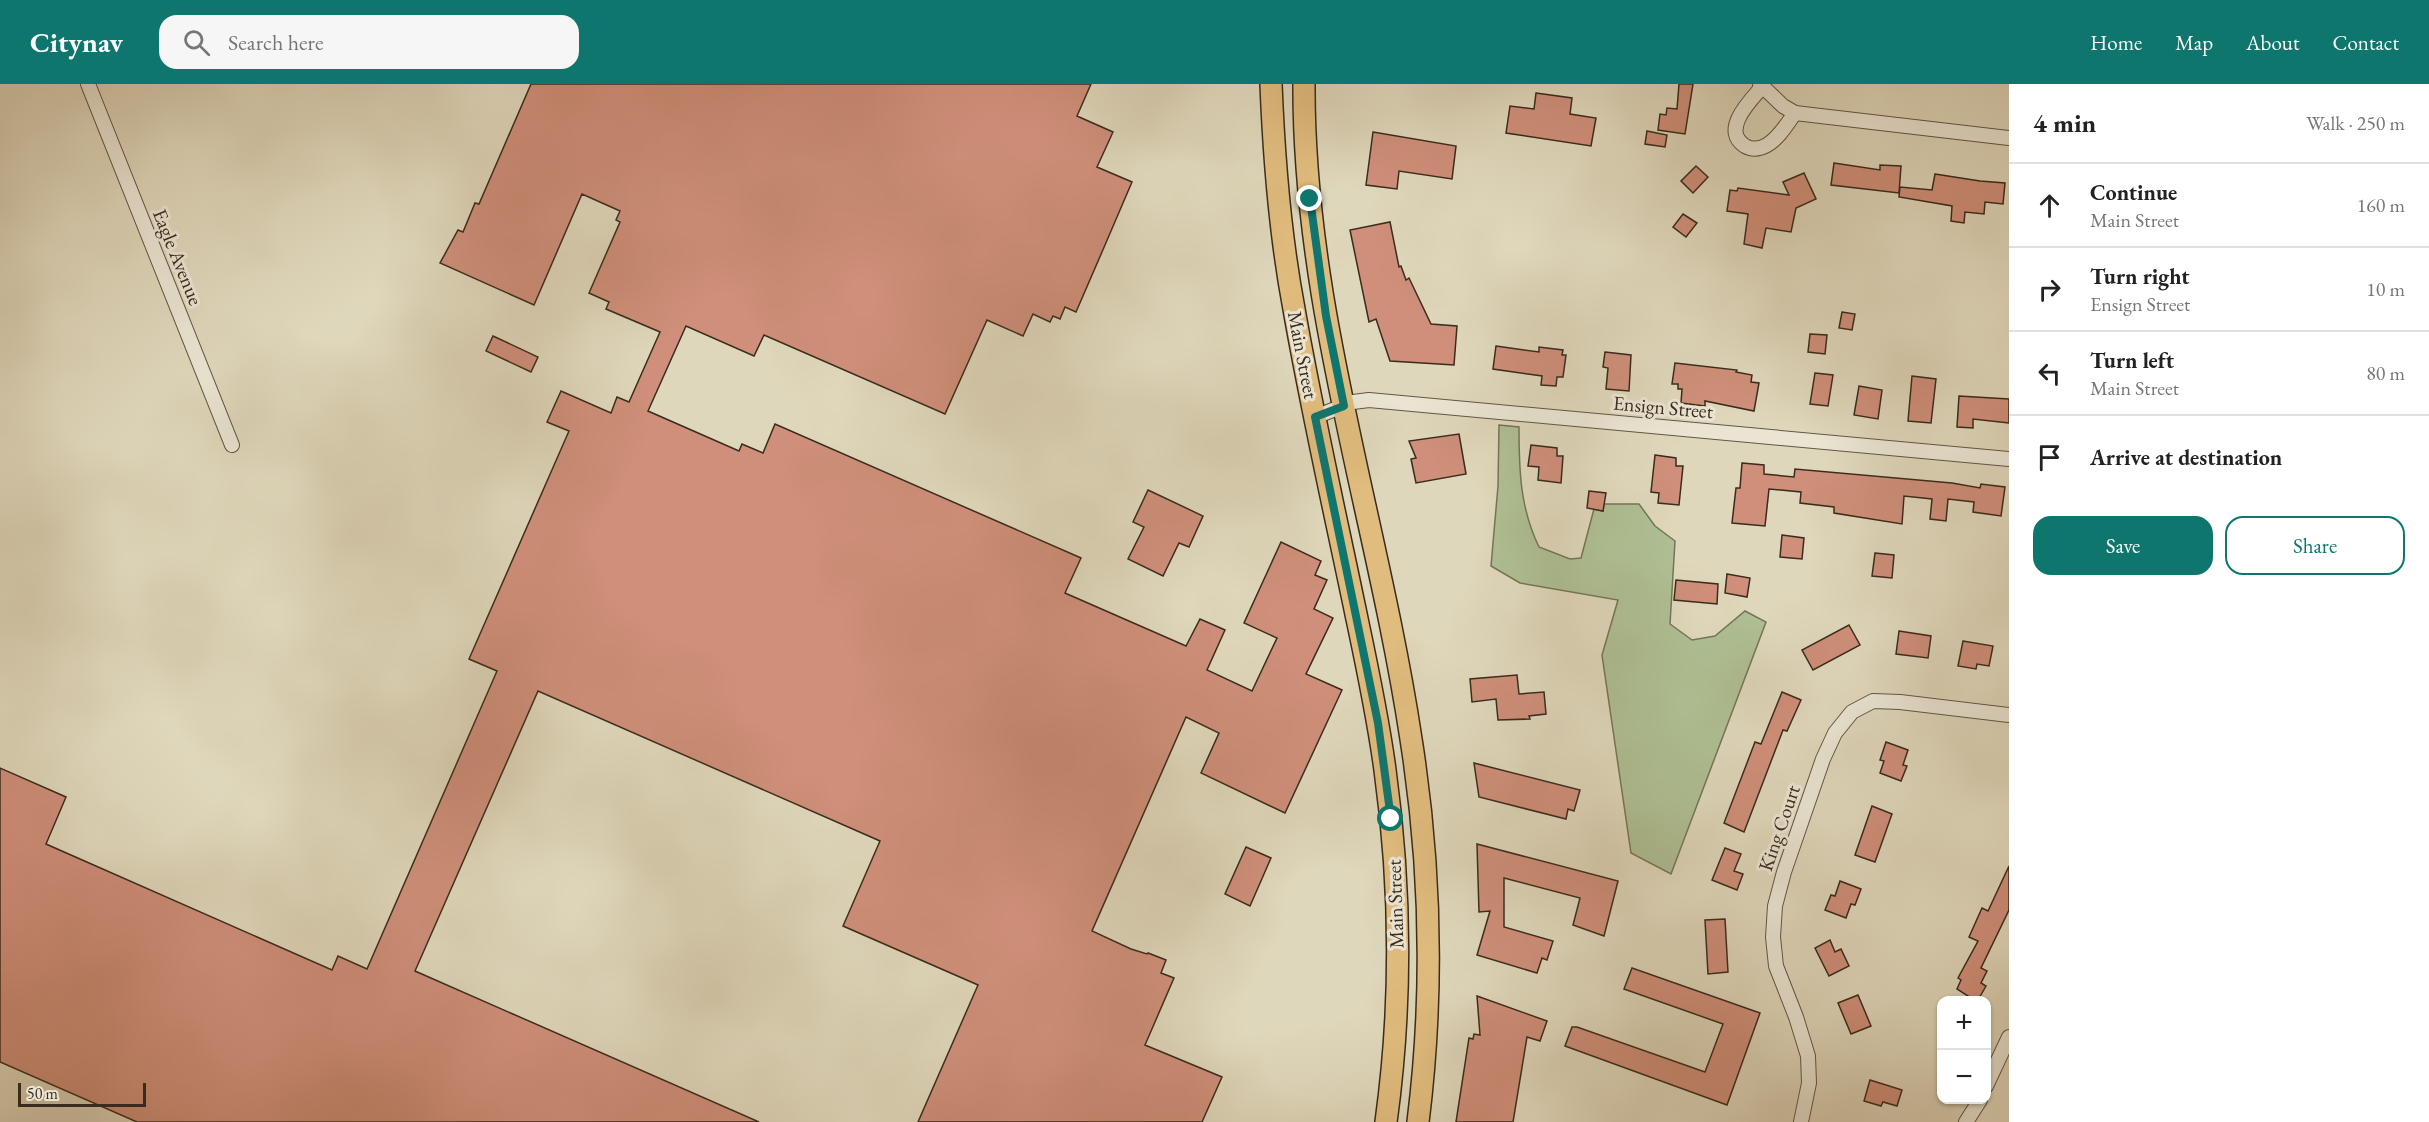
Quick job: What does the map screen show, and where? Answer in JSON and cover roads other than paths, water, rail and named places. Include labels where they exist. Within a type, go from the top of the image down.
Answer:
[{"type":"main road","name":"Main Street","points":[[1271,84],[1278,196],[1291,293],[1377,715],[1389,800],[1395,870],[1397,961],[1394,1046],[1386,1122]]},
{"type":"main road","name":"Main Street","points":[[1304,84],[1309,193],[1326,316],[1402,686],[1421,811],[1427,887],[1429,969],[1426,1047],[1418,1122]]},
{"type":"main road","points":[[1278,196],[1309,193]]},
{"type":"street","name":"Eagle Avenue","points":[[88,84],[232,445]]},
{"type":"street","points":[[1795,113],[1767,145],[1756,148],[1744,145],[1736,136],[1736,125],[1742,112],[1761,86],[1785,108],[1795,113],[2009,138]]},
{"type":"street","name":"Ensign Street","points":[[1315,417],[1359,401],[1369,400],[2009,459]]},
{"type":"street","name":"King Court","points":[[1803,1121],[1809,1083],[1808,1056],[1776,966],[1773,937],[1775,906],[1813,790],[1835,733],[1852,712],[1873,701],[2009,715]]},
{"type":"street","points":[[1991,1075],[2009,1037]]},
{"type":"street","points":[[1966,1122],[1977,1104]]}]
